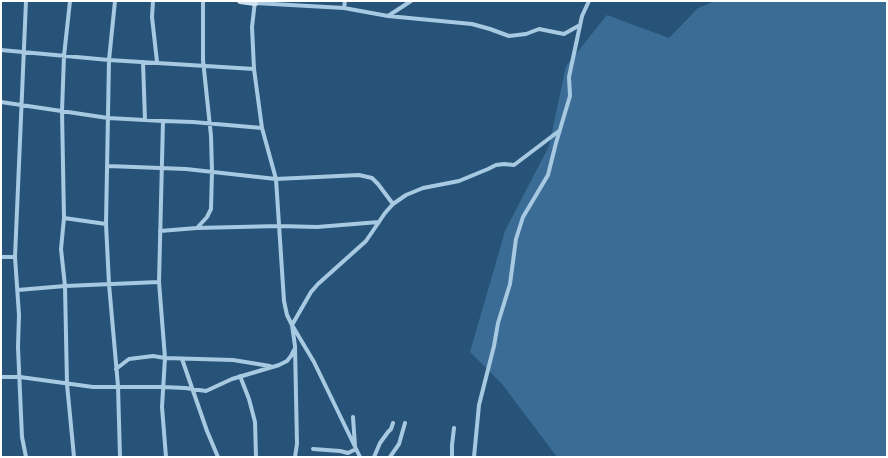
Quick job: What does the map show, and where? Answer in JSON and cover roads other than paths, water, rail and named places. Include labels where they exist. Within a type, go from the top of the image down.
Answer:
[{"type":"street","points":[[26,1],[15,257],[20,326],[18,358],[22,437],[26,457]]},
{"type":"street","points":[[70,1],[64,56],[62,111],[64,218],[61,249],[65,286],[67,384],[74,457]]},
{"type":"street","points":[[116,1],[109,60],[106,224],[109,284],[118,386],[120,457]]},
{"type":"street","points":[[153,1],[152,17],[157,62]]},
{"type":"street","points":[[197,228],[211,210],[212,171],[210,123],[204,66],[203,1]]},
{"type":"street","points":[[240,1],[344,8],[388,16],[472,24],[490,28],[509,36],[526,34],[539,28],[564,34],[580,25]]},
{"type":"street","points":[[322,1],[324,7]]},
{"type":"street","points":[[344,8],[345,1]]},
{"type":"street","points":[[388,16],[411,1]]},
{"type":"street","points":[[474,457],[479,405],[494,346],[498,323],[510,284],[516,239],[523,217],[548,175],[559,131],[570,96],[569,77],[582,16],[589,1]]},
{"type":"street","points":[[255,2],[252,27],[254,69],[262,128],[276,178],[284,301],[287,315],[314,362],[360,457]]},
{"type":"street","points":[[1,50],[109,60],[254,69]]},
{"type":"street","points":[[143,62],[145,120]]},
{"type":"street","points":[[1,102],[108,118],[210,123],[262,128]]},
{"type":"street","points":[[163,121],[159,282],[165,358],[163,386],[163,432],[166,457]]},
{"type":"street","points":[[296,457],[295,346],[292,324],[311,292],[366,241],[393,204],[406,195],[423,188],[459,181],[488,170],[496,165],[514,165],[559,131]]},
{"type":"street","points":[[108,166],[212,171],[276,178],[359,174],[372,178],[393,204]]},
{"type":"street","points":[[64,218],[106,224]]},
{"type":"street","points":[[160,231],[197,228],[279,226],[317,227],[379,222]]},
{"type":"street","points":[[1,257],[15,257]]},
{"type":"street","points":[[18,290],[65,286],[159,282]]},
{"type":"street","points":[[1,376],[20,377],[93,387],[163,386],[206,391],[240,376],[287,361],[292,356],[295,346]]},
{"type":"street","points":[[116,369],[129,360],[153,356],[182,359],[232,360],[272,366]]},
{"type":"street","points":[[182,359],[207,431],[218,457]]},
{"type":"street","points":[[240,376],[249,399],[255,422],[257,436],[256,457]]},
{"type":"street","points":[[353,417],[356,448]]},
{"type":"street","points":[[374,457],[380,443],[391,429],[393,423]]},
{"type":"street","points":[[390,457],[399,444],[405,423]]},
{"type":"street","points":[[452,457],[454,428]]},
{"type":"street","points":[[313,449],[348,453],[356,448]]},
{"type":"street","points":[[341,457],[344,452]]}]
